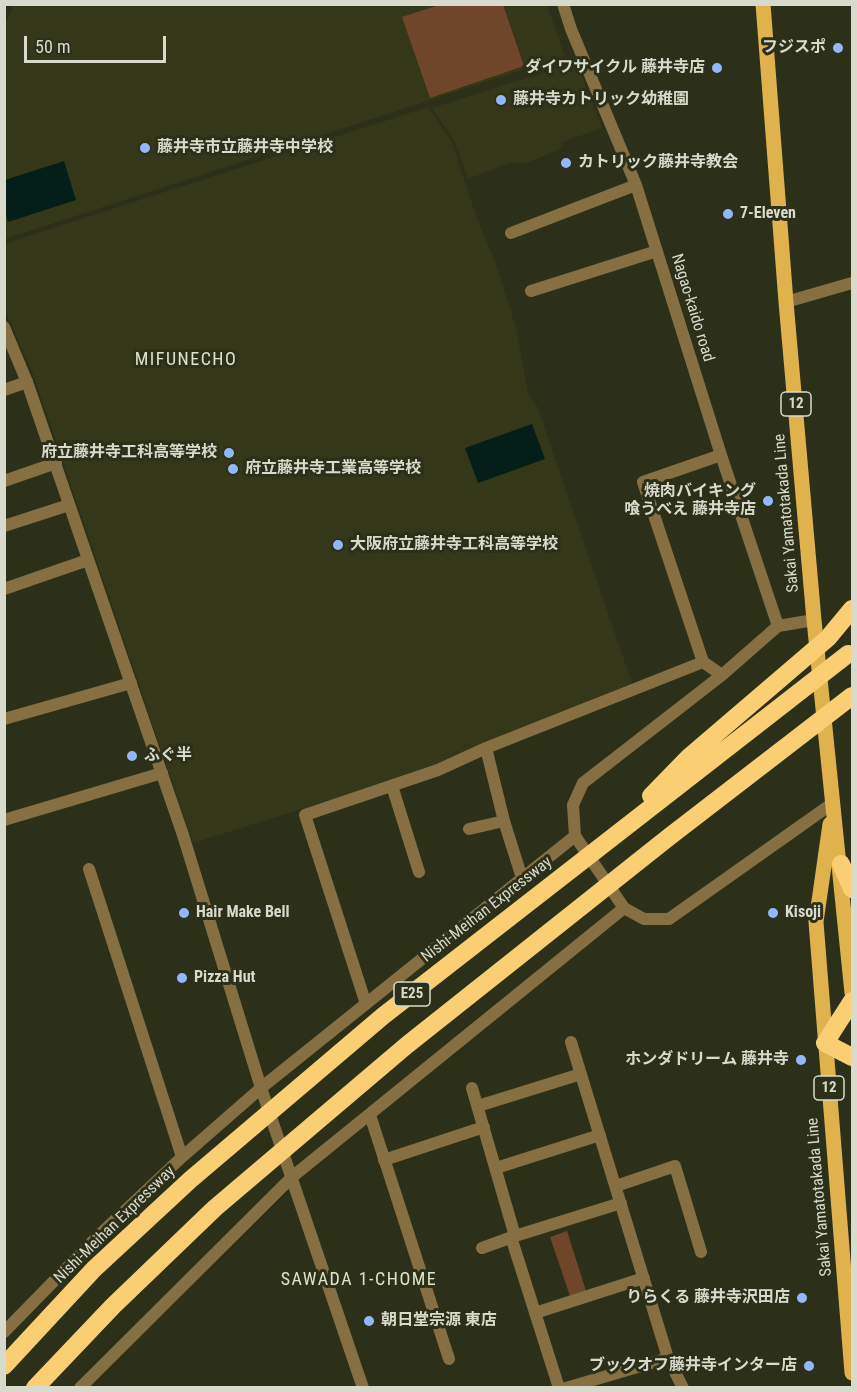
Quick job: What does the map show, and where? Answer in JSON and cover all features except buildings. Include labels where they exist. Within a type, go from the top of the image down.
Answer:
[{"type":"highway","points":[[604,845],[689,757],[828,638],[852,609]]},
{"type":"highway","name":"Nishi-Meihan Expressway","points":[[4,1366],[94,1269],[190,1180],[383,1016],[850,652]]},
{"type":"highway","name":"E25","points":[[35,1388],[113,1306],[215,1208],[389,1059],[669,837],[852,696]]},
{"type":"highway","points":[[841,864],[852,889]]},
{"type":"highway","points":[[852,1001],[825,1042],[852,1057]]},
{"type":"main road","name":"Sakai Yamatotakada Line","points":[[763,4],[814,620],[841,864],[852,993]]},
{"type":"main road","name":"Sakai Yamatotakada Line","points":[[833,803],[816,922],[852,1374]]},
{"type":"street","name":"Nagao-kaido road","points":[[563,4],[636,185],[720,455],[778,626]]},
{"type":"street","points":[[511,233],[636,185]]},
{"type":"street","points":[[531,291],[657,251]]},
{"type":"street","points":[[786,302],[852,283]]},
{"type":"street","points":[[4,327],[27,382],[56,464],[188,849],[261,1088],[363,1388]]},
{"type":"street","points":[[4,390],[27,382]]},
{"type":"street","points":[[720,455],[643,482],[703,662],[722,675]]},
{"type":"street","points":[[4,481],[56,464]]},
{"type":"street","points":[[4,526],[69,505]]},
{"type":"street","points":[[4,590],[88,560]]},
{"type":"street","points":[[814,620],[778,626],[722,675],[583,783],[573,805],[575,836],[624,908],[644,919],[669,919],[833,803]]},
{"type":"street","points":[[366,1004],[305,815],[438,770],[486,748],[703,662]]},
{"type":"street","points":[[4,719],[131,683]]},
{"type":"street","points":[[486,748],[504,821],[522,878]]},
{"type":"street","points":[[4,820],[162,773]]},
{"type":"street","points":[[392,786],[419,872]]},
{"type":"street","points":[[469,829],[504,821]]},
{"type":"street","points":[[7,1329],[98,1236],[182,1157],[261,1088],[575,836]]},
{"type":"street","points":[[89,869],[182,1157]]},
{"type":"street","points":[[80,1388],[292,1178],[624,908]]},
{"type":"street","points":[[571,1042],[668,1358],[684,1388]]},
{"type":"street","points":[[478,1106],[581,1074]]},
{"type":"street","points":[[472,1088],[535,1313],[559,1388]]},
{"type":"street","points":[[370,1115],[448,1359]]},
{"type":"street","points":[[384,1160],[484,1127]]},
{"type":"street","points":[[496,1168],[600,1134]]},
{"type":"street","points":[[616,1186],[675,1166],[701,1252]]},
{"type":"street","points":[[482,1248],[513,1236],[621,1203]]},
{"type":"street","points":[[535,1313],[644,1278]]},
{"type":"street","points":[[4,1313],[7,1329]]},
{"type":"street","points":[[566,1388],[668,1358]]},
{"type":"shaded area","name":"藤井寺市立藤井寺中学校","points":[[15,4],[547,5],[565,56],[5,239],[4,25]]},
{"type":"shaded area","points":[[439,5],[503,5],[524,66],[430,98],[402,17]]},
{"type":"shaded area","points":[[576,62],[602,128],[562,142],[561,149],[524,164],[512,162],[468,179],[455,142],[432,108]]},
{"type":"shaded area","name":"大阪府立藤井寺工科高等学校","points":[[428,107],[452,143],[476,216],[496,264],[516,328],[528,393],[537,406],[632,683],[421,772],[193,843],[33,374],[5,310],[4,244]]},
{"type":"shaded area","points":[[567,1231],[586,1291],[570,1296],[550,1237]]},
{"type":"water","points":[[64,161],[76,200],[8,222],[5,210],[5,180]]},
{"type":"water","points":[[532,424],[545,459],[478,483],[465,448]]},
{"type":"place","name":"フジスポ","points":[[838,48]]},
{"type":"place","name":"ダイワサイクル 藤井寺店","points":[[717,68]]},
{"type":"place","name":"藤井寺カトリック幼稚園","points":[[501,100]]},
{"type":"place","name":"藤井寺市立藤井寺中学校","points":[[145,148]]},
{"type":"place","name":"カトリック藤井寺教会","points":[[566,163]]},
{"type":"place","name":"7-Eleven","points":[[728,214]]},
{"type":"place","name":"府立藤井寺工科高等学校","points":[[229,453]]},
{"type":"place","name":"府立藤井寺工業高等学校","points":[[233,469]]},
{"type":"place","name":"焼肉バイキング 喰うべえ 藤井寺店","points":[[768,501]]},
{"type":"place","name":"大阪府立藤井寺工科高等学校","points":[[338,545]]},
{"type":"place","name":"ふぐ半","points":[[132,756]]},
{"type":"place","name":"Hair Make Bell","points":[[184,913]]},
{"type":"place","name":"Kisoji","points":[[773,913]]},
{"type":"place","name":"Pizza Hut","points":[[182,978]]},
{"type":"place","name":"ホンダドリーム 藤井寺","points":[[801,1060]]},
{"type":"place","name":"りらくる 藤井寺沢田店","points":[[802,1298]]},
{"type":"place","name":"朝日堂宗源 東店","points":[[369,1321]]},
{"type":"place","name":"ブックオフ藤井寺インター店","points":[[809,1366]]},
{"type":"district","name":"MIFUNECHO","points":[[186,360]]},
{"type":"district","name":"SAWADA 1-CHOME","points":[[359,1280]]}]
